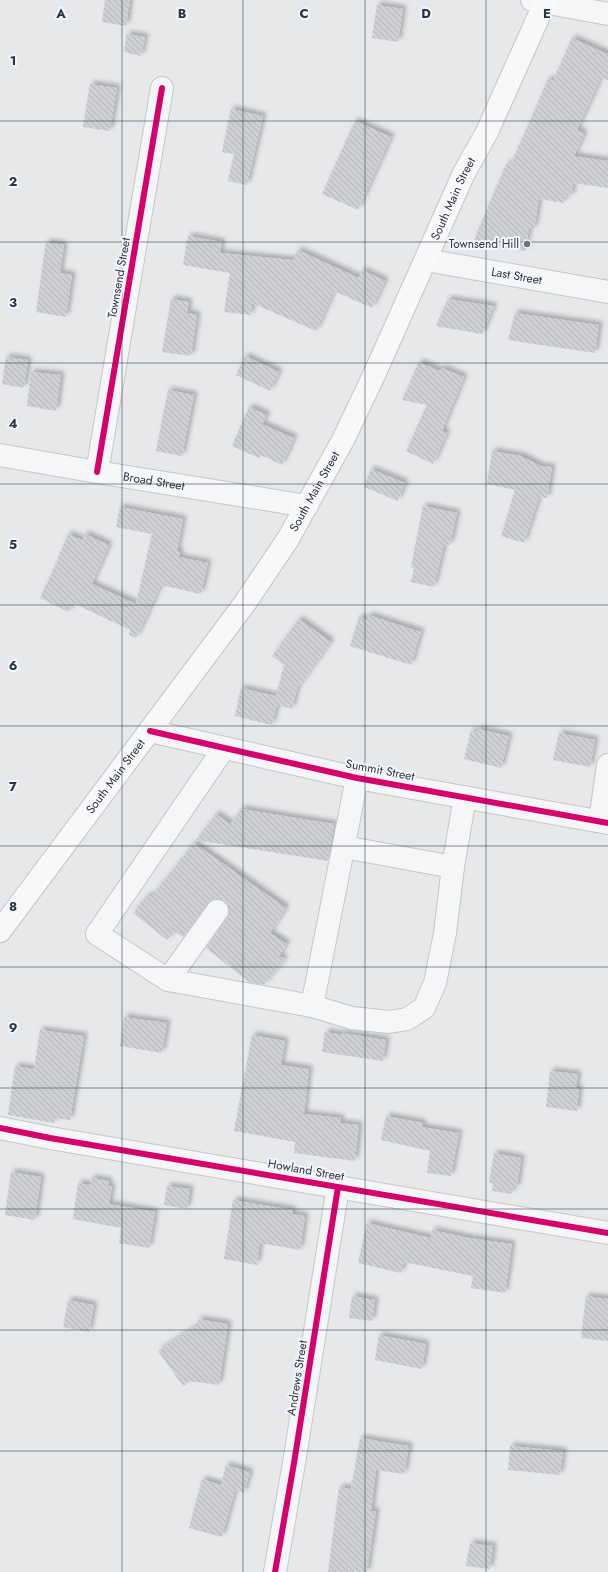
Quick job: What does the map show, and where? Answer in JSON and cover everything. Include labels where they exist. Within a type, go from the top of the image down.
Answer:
[{"type":"main road","name":"South Main Street","points":[[0,931],[245,603],[267,572],[307,506],[343,440],[374,376],[464,173],[487,132],[541,1]]},
{"type":"street","points":[[541,1],[608,14]]},
{"type":"street","name":"Townsend Street","points":[[97,472],[162,88]]},
{"type":"street","name":"Last Street","points":[[426,260],[608,292]]},
{"type":"street","name":"Broad Street","points":[[0,455],[307,506]]},
{"type":"street","name":"Summit Street","points":[[150,731],[357,778],[604,822]]},
{"type":"street","points":[[224,748],[96,934],[168,980],[312,1006],[352,1018],[389,1022],[407,1019],[424,1008],[436,976],[445,933],[453,867],[465,797]]},
{"type":"street","points":[[604,822],[608,765]]},
{"type":"street","points":[[312,1006],[357,778]]},
{"type":"street","points":[[344,847],[453,867]]},
{"type":"street","points":[[168,980],[217,911]]},
{"type":"street","name":"Howland Street","points":[[0,1128],[50,1138],[608,1233]]},
{"type":"street","name":"Andrews Street","points":[[275,1572],[338,1187]]},
{"type":"building","points":[[105,0],[130,0],[126,26],[102,22]]},
{"type":"building","points":[[377,5],[403,9],[398,42],[372,38]]},
{"type":"building","points":[[127,34],[145,37],[141,56],[124,52]]},
{"type":"building","points":[[572,38],[608,54],[608,80],[601,77],[577,130],[584,134],[574,156],[608,161],[608,188],[573,183],[571,197],[565,196],[564,203],[539,199],[534,229],[529,229],[525,251],[483,245],[474,240],[495,190],[507,163],[511,164],[548,79],[553,81]]},
{"type":"building","points":[[90,84],[117,88],[110,131],[83,127]]},
{"type":"building","points":[[231,109],[263,116],[247,185],[228,181],[234,154],[222,152]]},
{"type":"building","points":[[355,121],[391,137],[358,210],[322,194]]},
{"type":"building","points":[[188,236],[222,242],[220,253],[293,260],[298,250],[359,278],[362,270],[385,281],[372,308],[334,291],[316,331],[252,303],[251,315],[224,312],[230,273],[183,265]]},
{"type":"building","points":[[46,242],[64,245],[60,273],[72,275],[66,317],[36,312]]},
{"type":"building","points":[[171,299],[189,302],[187,313],[197,315],[191,356],[162,352]]},
{"type":"building","points":[[448,299],[494,306],[482,334],[436,326]]},
{"type":"building","points":[[515,313],[599,325],[595,353],[508,340]]},
{"type":"building","points":[[245,356],[279,372],[270,391],[236,375]]},
{"type":"building","points":[[6,357],[28,360],[24,388],[2,384]]},
{"type":"building","points":[[419,362],[440,371],[442,368],[464,377],[442,431],[447,433],[433,464],[406,451],[427,405],[402,400]]},
{"type":"building","points":[[31,372],[61,375],[56,411],[27,406]]},
{"type":"building","points":[[168,390],[194,395],[182,456],[156,451]]},
{"type":"building","points":[[249,407],[267,415],[262,424],[294,438],[282,465],[261,455],[259,458],[232,446]]},
{"type":"building","points":[[492,451],[521,456],[541,466],[552,467],[547,498],[539,497],[524,543],[501,536],[515,490],[487,484]]},
{"type":"building","points":[[371,469],[405,483],[398,501],[364,487]]},
{"type":"building","points":[[423,506],[457,513],[450,545],[444,544],[434,587],[411,582],[414,568],[411,567]]},
{"type":"building","points":[[120,507],[183,519],[177,551],[180,551],[179,557],[208,563],[201,594],[161,585],[136,638],[129,635],[130,630],[73,603],[68,612],[40,598],[58,560],[68,534],[82,540],[85,534],[109,545],[92,584],[136,604],[152,534],[116,527]]},
{"type":"building","points":[[368,615],[421,632],[411,665],[350,646],[359,617],[367,620]]},
{"type":"building","points":[[299,619],[331,642],[297,689],[292,709],[277,705],[272,725],[235,716],[241,688],[276,696],[284,665],[272,656]]},
{"type":"building","points":[[478,729],[509,736],[501,768],[464,759],[471,731],[477,732]]},
{"type":"building","points":[[559,733],[595,740],[590,767],[553,760]]},
{"type":"building","points":[[242,809],[334,824],[328,861],[196,840],[216,814],[230,824]]},
{"type":"building","points":[[194,843],[286,908],[270,933],[287,944],[279,956],[285,959],[264,985],[249,982],[206,948],[229,913],[228,906],[224,901],[218,899],[211,900],[183,937],[174,931],[167,940],[133,913],[148,895],[151,897]]},
{"type":"building","points":[[124,1017],[167,1023],[162,1053],[120,1046]]},
{"type":"building","points":[[40,1030],[84,1036],[70,1120],[55,1118],[54,1123],[8,1115],[15,1066],[34,1069]]},
{"type":"building","points":[[325,1032],[342,1035],[342,1033],[386,1040],[383,1061],[322,1052]]},
{"type":"building","points":[[252,1035],[285,1041],[281,1065],[309,1069],[304,1114],[341,1118],[340,1123],[359,1125],[355,1161],[294,1153],[295,1142],[234,1131]]},
{"type":"building","points":[[550,1071],[578,1074],[576,1088],[579,1089],[577,1111],[546,1107]]},
{"type":"building","points":[[386,1116],[423,1123],[422,1127],[459,1133],[451,1176],[427,1173],[430,1151],[381,1140]]},
{"type":"building","points":[[494,1153],[521,1158],[517,1188],[513,1187],[512,1194],[492,1191],[493,1183],[489,1183]]},
{"type":"building","points":[[11,1172],[41,1177],[35,1220],[5,1215]]},
{"type":"building","points":[[91,1178],[109,1181],[108,1186],[112,1187],[109,1204],[155,1212],[149,1248],[119,1243],[121,1228],[73,1219],[78,1183],[90,1185]]},
{"type":"building","points":[[167,1186],[190,1189],[187,1209],[164,1205]]},
{"type":"building","points":[[233,1200],[293,1210],[292,1214],[305,1216],[300,1250],[260,1243],[257,1265],[224,1259]]},
{"type":"building","points":[[367,1223],[431,1238],[432,1230],[469,1238],[512,1244],[505,1293],[471,1288],[473,1276],[404,1262],[401,1273],[358,1263]]},
{"type":"building","points":[[352,1296],[375,1300],[372,1321],[349,1318]]},
{"type":"building","points":[[586,1296],[608,1299],[608,1341],[581,1338]]},
{"type":"building","points":[[68,1300],[94,1305],[89,1332],[63,1327]]},
{"type":"building","points":[[198,1319],[228,1324],[219,1385],[190,1381],[183,1386],[158,1351],[198,1325]]},
{"type":"building","points":[[379,1335],[426,1344],[422,1369],[375,1360]]},
{"type":"building","points":[[360,1438],[409,1446],[404,1474],[376,1470],[371,1511],[376,1511],[367,1572],[328,1572],[339,1487],[351,1489]]},
{"type":"building","points":[[510,1446],[563,1451],[560,1475],[508,1470]]},
{"type":"building","points":[[226,1465],[250,1472],[244,1493],[235,1490],[222,1537],[189,1528],[202,1479],[221,1485]]},
{"type":"building","points":[[470,1543],[493,1546],[490,1569],[466,1566]]},
{"type":"cycle path","points":[[97,472],[162,88]]},
{"type":"cycle path","points":[[150,731],[357,778],[608,823]]},
{"type":"cycle path","points":[[0,1128],[50,1138],[608,1233]]},
{"type":"cycle path","points":[[275,1572],[338,1187]]},
{"type":"place","name":"Townsend Hill","points":[[527,244]]}]
